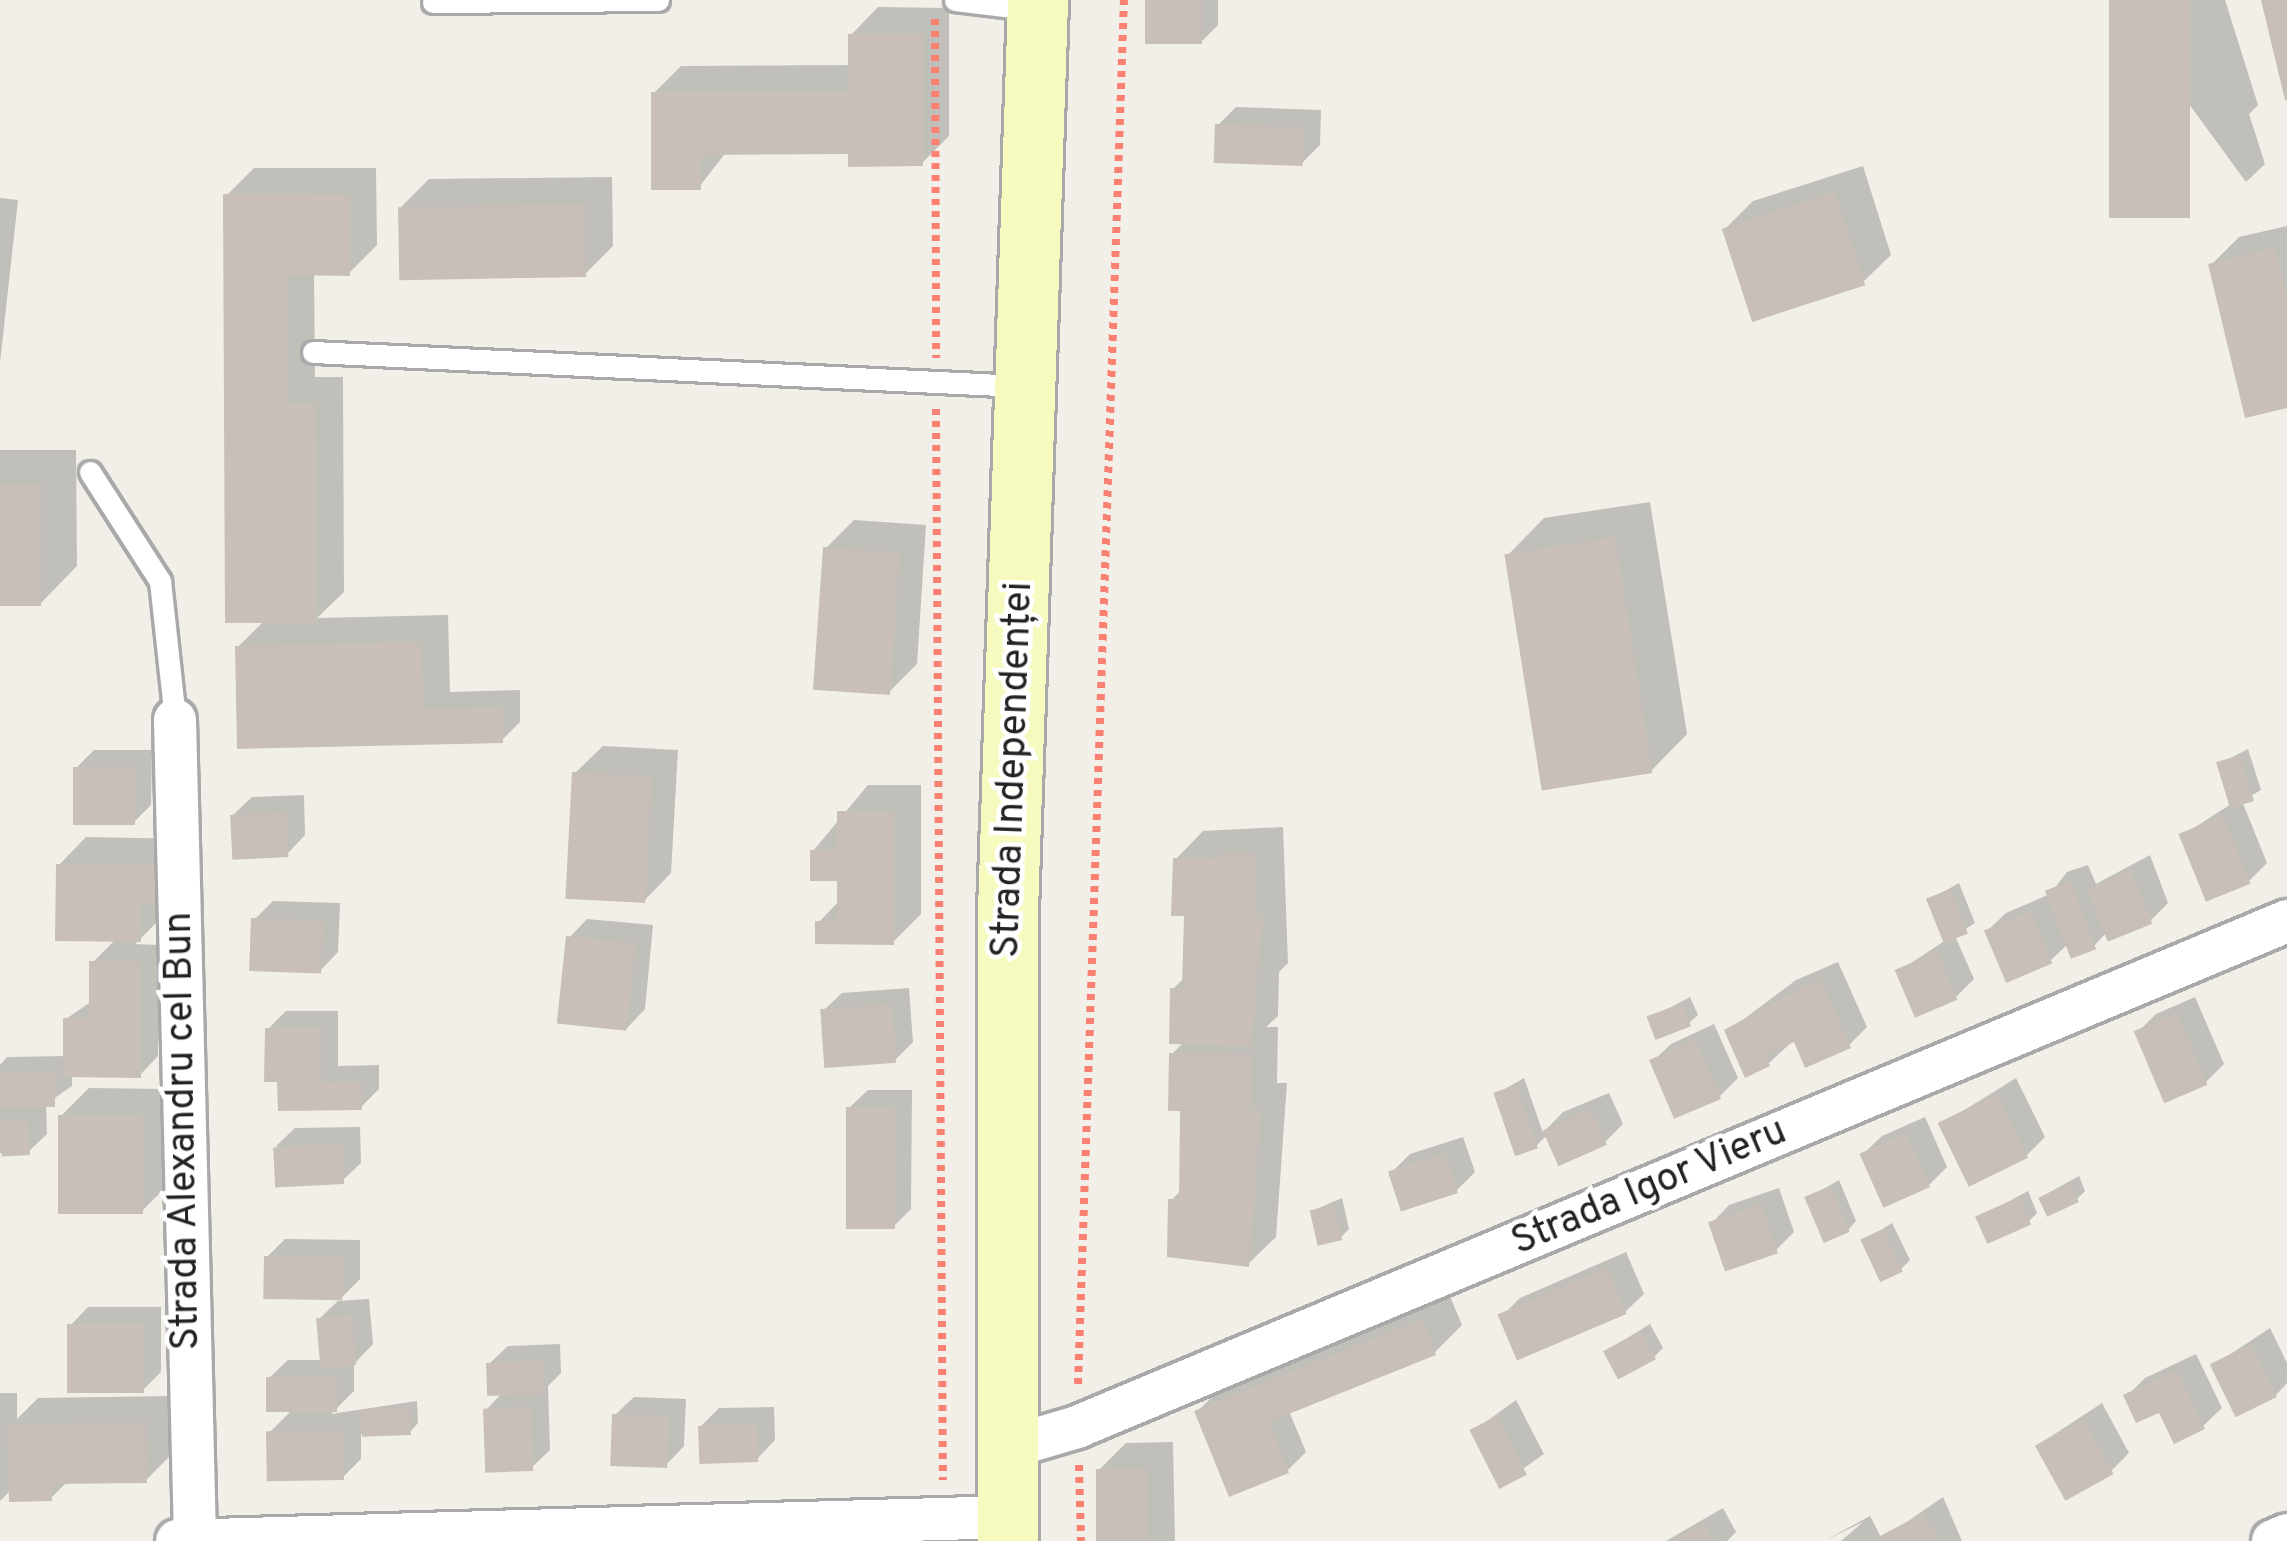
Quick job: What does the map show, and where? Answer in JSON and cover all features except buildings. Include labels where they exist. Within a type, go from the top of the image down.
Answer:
[{"type":"main road","name":"Strada Independenței","points":[[1008,1529],[1008,911],[1038,5]]},
{"type":"street","name":"Strada Alexandru cel Bun","points":[[175,720],[195,1541]]},
{"type":"street","name":"Strada Igor Vieru","points":[[1010,1448],[1077,1427],[2287,921]]},
{"type":"street","points":[[177,1541],[944,1522],[1008,1529]]},
{"type":"street","points":[[2273,1541],[2287,1535]]},
{"type":"lane","points":[[433,2],[658,0]]},
{"type":"lane","points":[[955,0],[1038,5]]},
{"type":"lane","points":[[313,352],[1026,387]]},
{"type":"lane","points":[[90,472],[160,580],[175,720]]},
{"type":"path","points":[[935,0],[944,1522]]},
{"type":"path","points":[[1082,1541],[1077,1427],[1124,0]]}]
